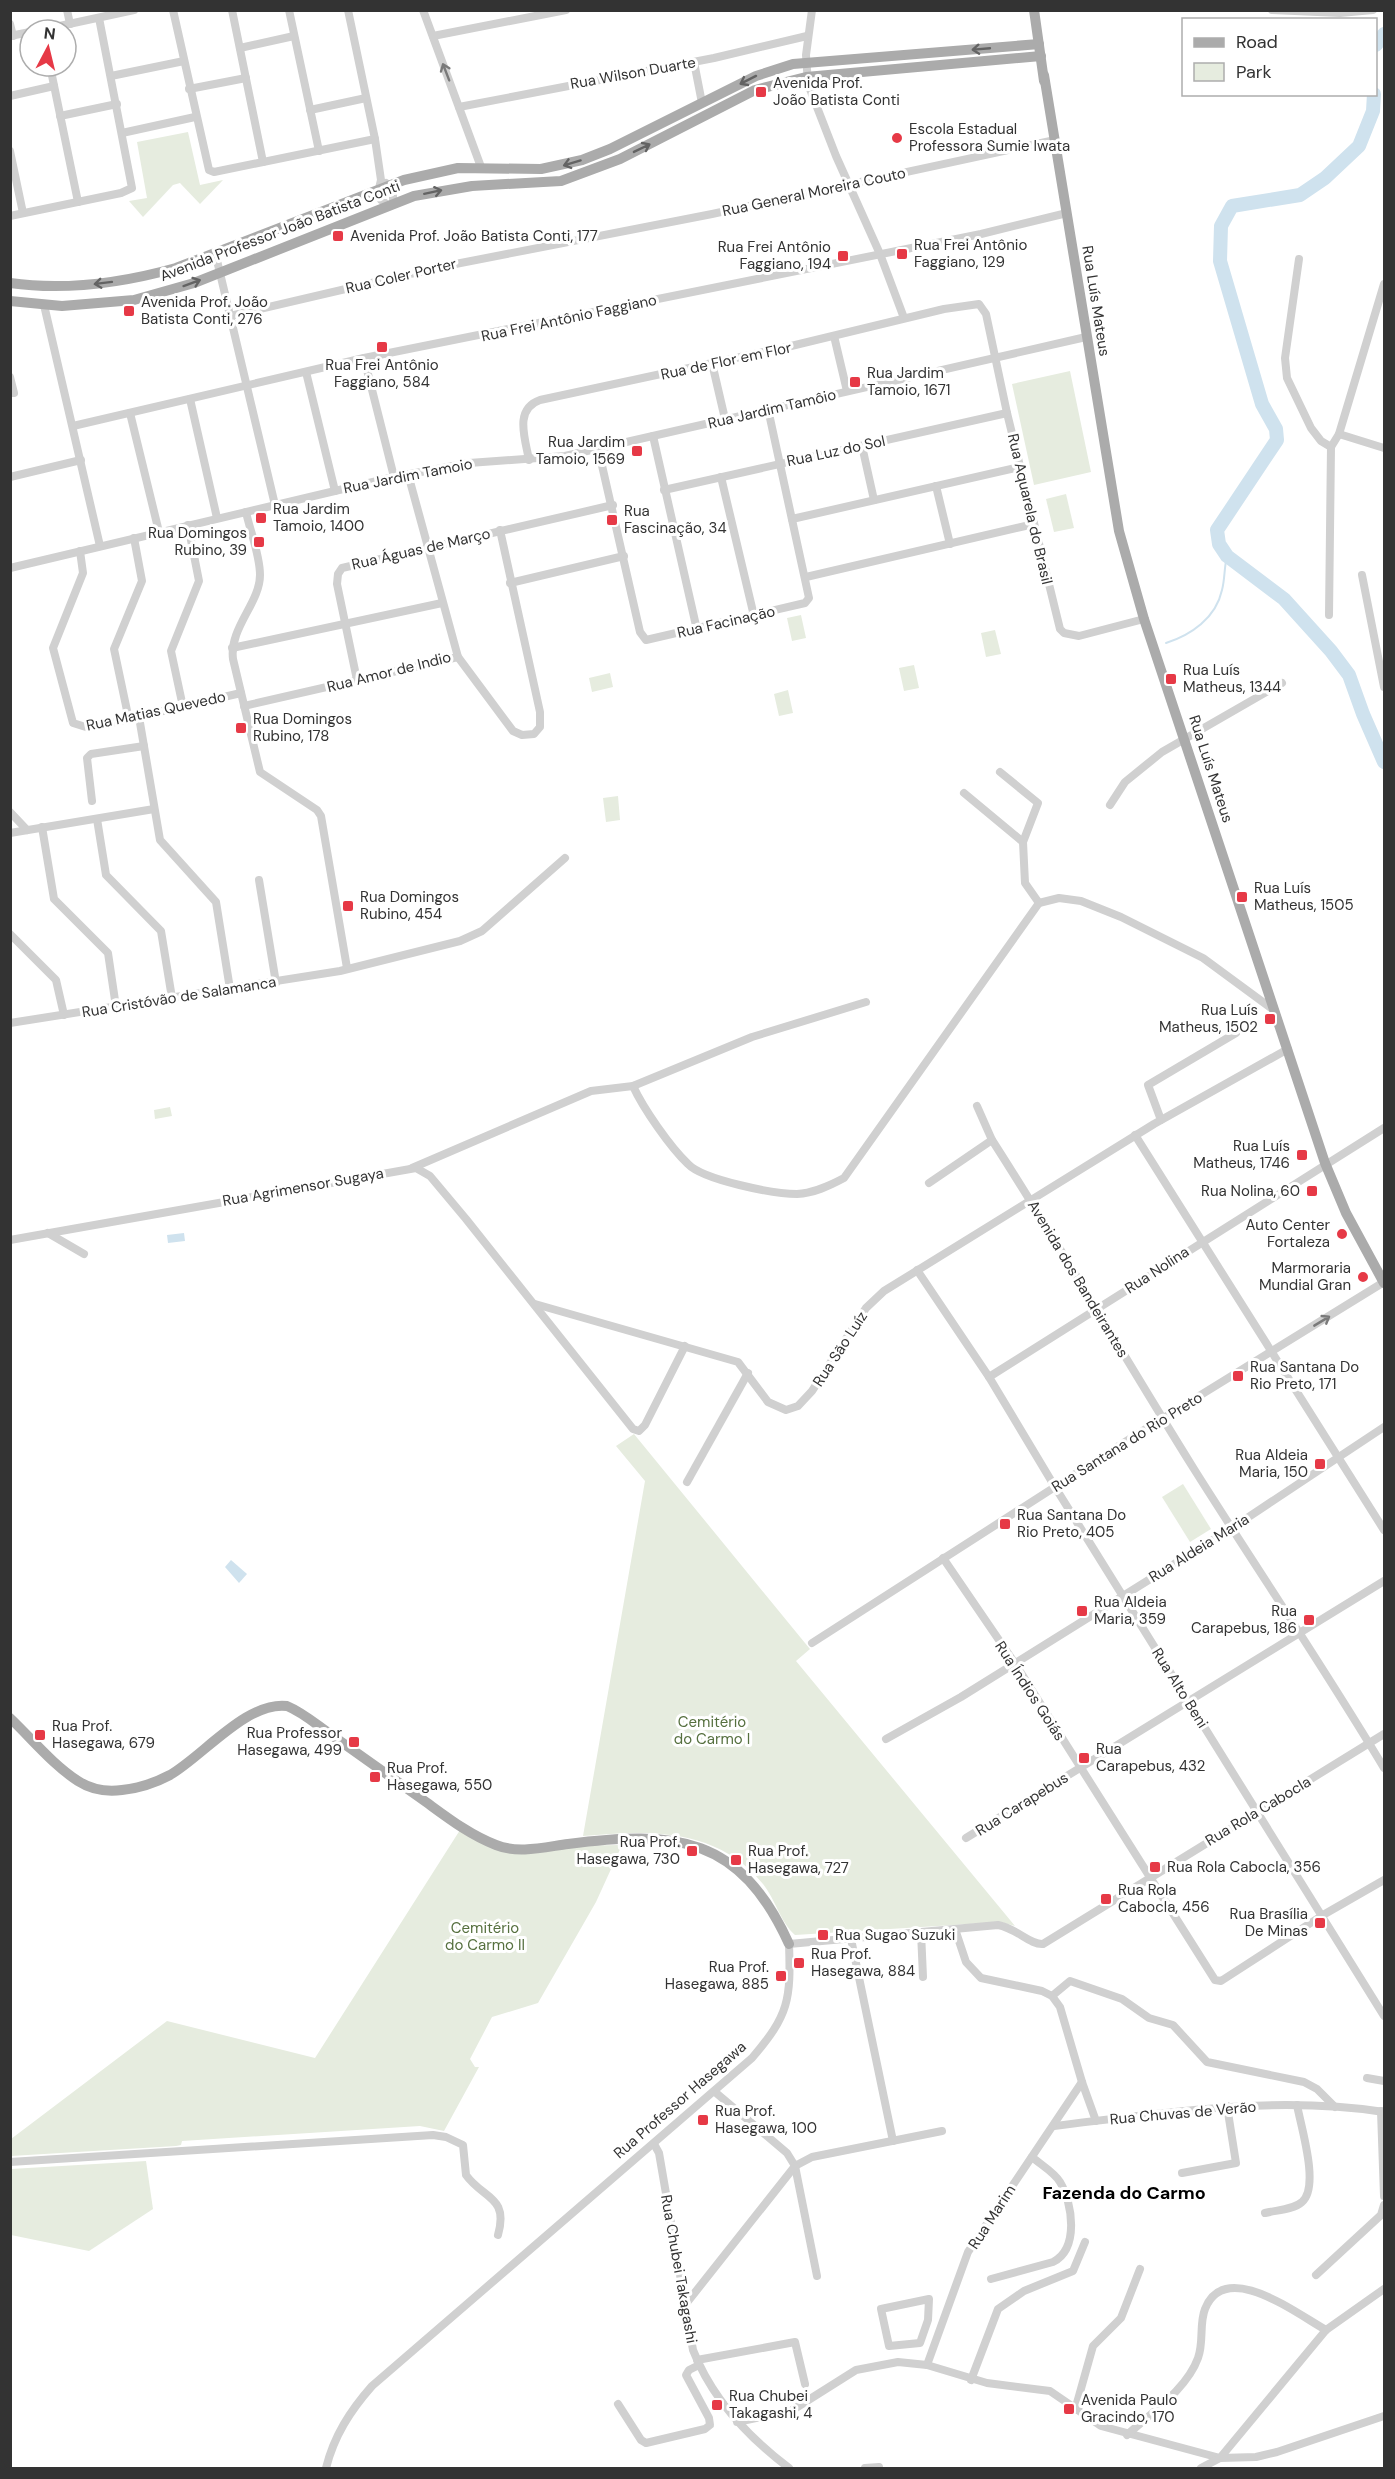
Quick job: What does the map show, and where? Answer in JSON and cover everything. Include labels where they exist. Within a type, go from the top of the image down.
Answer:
[{"type":"main road","name":"Rua Luís Mateus","points":[[1034,10],[1050,130],[1055,140],[1119,531],[1144,620],[1325,1163],[1346,1213],[1384,1282]]},
{"type":"main road","name":"Avenida Professor João Batista Conti","points":[[10,283],[48,286],[84,285],[143,277],[215,252],[383,184],[423,175],[481,167],[525,169],[561,166],[610,149],[756,76],[805,63],[1039,44]]},
{"type":"main road","name":"Avenida Professor João Batista Conti","points":[[10,301],[44,305],[117,303],[147,297],[220,272],[414,196],[474,186],[550,183],[584,174],[676,132],[755,90],[806,77],[1041,56]]},
{"type":"main road","points":[[474,186],[481,167]]},
{"type":"main road","points":[[143,277],[147,297]]},
{"type":"main road","name":"Rua Professor Hasegawa","points":[[10,1718],[78,1782],[104,1791],[117,1791],[154,1783],[188,1763],[247,1718],[272,1706],[287,1706],[463,1828],[496,1846],[517,1850],[606,1839],[653,1838],[674,1840],[702,1849],[744,1873],[764,1896],[789,1944]]},
{"type":"street","points":[[78,22],[134,10]]},
{"type":"street","points":[[173,10],[207,167],[214,172],[375,139]]},
{"type":"street","points":[[232,10],[263,162]]},
{"type":"street","points":[[289,10],[318,151]]},
{"type":"street","points":[[348,10],[383,184],[379,198],[391,204],[394,195],[383,184]]},
{"type":"street","points":[[423,10],[481,167]]},
{"type":"street","points":[[433,36],[566,10]]},
{"type":"street","points":[[812,10],[807,36],[806,77],[880,254],[904,318]]},
{"type":"street","points":[[1272,10],[1330,12],[1373,10]]},
{"type":"street","points":[[10,216],[129,191],[132,183],[99,18]]},
{"type":"street","points":[[10,24],[12,36]]},
{"type":"street","points":[[240,48],[294,36]]},
{"type":"street","name":"Rua Wilson Duarte","points":[[459,107],[694,62],[807,36]]},
{"type":"street","points":[[111,76],[184,61]]},
{"type":"street","points":[[694,62],[702,103]]},
{"type":"street","points":[[52,78],[78,202]]},
{"type":"street","points":[[189,89],[246,78]]},
{"type":"street","points":[[10,96],[54,86]]},
{"type":"street","points":[[310,110],[366,98]]},
{"type":"street","points":[[60,116],[117,104]]},
{"type":"street","points":[[122,132],[195,117]]},
{"type":"street","name":"Rua General Moreira Couto","points":[[572,242],[1055,140]]},
{"type":"street","points":[[10,152],[23,213]]},
{"type":"street","name":"Rua Frei Antônio Faggiano","points":[[73,426],[364,358],[880,254],[1066,213]]},
{"type":"street","name":"Rua Coler Porter","points":[[230,316],[420,271],[572,242]]},
{"type":"street","points":[[215,252],[275,505]]},
{"type":"street","points":[[1299,259],[1285,358],[1287,378],[1311,428],[1321,441],[1331,447]]},
{"type":"street","points":[[1329,615],[1331,447],[1338,434],[1384,284]]},
{"type":"street","name":"Rua de Flor em Flor","points":[[529,460],[523,416],[533,402],[834,336],[904,318],[979,304]]},
{"type":"street","name":"Rua Aquarela do Brasil","points":[[979,304],[985,310],[997,357],[1007,413],[1056,622],[1064,633],[1079,636],[1144,620]]},
{"type":"street","points":[[44,305],[100,546]]},
{"type":"street","points":[[834,336],[847,391]]},
{"type":"street","name":"Rua Jardim Tamôio","points":[[598,448],[1086,337]]},
{"type":"street","points":[[364,358],[394,477]]},
{"type":"street","points":[[712,363],[725,419]]},
{"type":"street","points":[[306,372],[335,490]]},
{"type":"street","points":[[10,377],[14,393]]},
{"type":"street","points":[[190,399],[217,518]]},
{"type":"street","name":"Rua Facinação","points":[[598,448],[613,505],[634,610],[644,639],[697,630],[805,603],[809,594],[768,410]]},
{"type":"street","points":[[130,413],[159,532]]},
{"type":"street","name":"Rua Luz do Sol","points":[[664,490],[1007,413]]},
{"type":"street","points":[[1338,434],[1384,448]]},
{"type":"street","points":[[653,436],[697,630]]},
{"type":"street","points":[[862,446],[874,500]]},
{"type":"street","name":"Rua Jardim Tamoio","points":[[10,568],[408,474],[469,463],[529,460],[598,448]]},
{"type":"street","points":[[10,477],[81,460]]},
{"type":"street","points":[[792,519],[1020,467]]},
{"type":"street","name":"Rua Amor de Indio","points":[[244,706],[458,657],[408,474]]},
{"type":"street","points":[[721,477],[754,616]]},
{"type":"street","points":[[936,486],[950,544]]},
{"type":"street","name":"Rua Águas de Março","points":[[357,680],[337,584],[338,574],[342,568],[613,505]]},
{"type":"street","points":[[246,512],[260,576],[232,648],[241,693],[260,772],[317,810],[321,816],[346,968]]},
{"type":"street","points":[[806,577],[1034,524]]},
{"type":"street","points":[[183,707],[172,657],[172,645],[199,581],[188,525]]},
{"type":"street","points":[[458,657],[513,730],[522,735],[534,734],[540,727],[540,712],[500,530]]},
{"type":"street","points":[[129,720],[114,649],[142,581],[134,538]]},
{"type":"street","name":"Rua Matias Quevedo","points":[[80,551],[83,573],[53,648],[71,721],[76,726],[89,728],[129,720],[241,693]]},
{"type":"street","points":[[510,583],[624,556]]},
{"type":"street","points":[[1362,575],[1384,687]]},
{"type":"street","points":[[232,648],[442,603]]},
{"type":"street","points":[[1110,805],[1132,775],[1184,738],[1282,684]]},
{"type":"street","points":[[139,717],[160,840],[164,848],[216,902],[230,989]]},
{"type":"street","points":[[92,801],[87,758],[91,754],[144,746]]},
{"type":"street","points":[[1000,772],[1038,803],[1023,842],[1025,883],[1040,903]]},
{"type":"street","points":[[964,793],[1023,842]]},
{"type":"street","points":[[10,833],[154,809]]},
{"type":"street","points":[[10,812],[27,830]]},
{"type":"street","points":[[97,819],[106,875],[161,931],[172,998]]},
{"type":"street","points":[[42,827],[54,899],[108,953],[116,1007]]},
{"type":"street","name":"Rua Cristóvão de Salamanca","points":[[10,1023],[276,983],[460,941],[482,931],[565,858]]},
{"type":"street","points":[[258,880],[276,983]]},
{"type":"street","points":[[633,1086],[642,1105],[688,1165],[704,1175],[745,1186],[797,1194],[822,1189],[844,1178],[854,1165],[1040,903],[1059,898],[1081,901],[1121,917],[1203,958],[1275,1011]]},
{"type":"street","points":[[10,934],[56,980],[64,1015]]},
{"type":"street","name":"Rua Agrimensor Sugaya","points":[[10,1240],[412,1168],[591,1091],[633,1086],[752,1037],[866,1002]]},
{"type":"street","points":[[1157,1122],[1148,1085],[1236,1033]]},
{"type":"street","name":"Rua São Luíz","points":[[748,1373],[768,1402],[782,1410],[798,1406],[823,1377],[866,1308],[884,1291],[1157,1122],[1288,1049]]},
{"type":"street","name":"Avenida dos Bandeirantes","points":[[977,1106],[992,1140],[1163,1419],[1302,1632],[1384,1768]]},
{"type":"street","name":"Rua Nolina","points":[[989,1377],[1325,1163],[1384,1128]]},
{"type":"street","points":[[1136,1135],[1384,1530]]},
{"type":"street","points":[[928,1184],[992,1140]]},
{"type":"street","points":[[412,1168],[419,1168],[430,1176],[535,1304],[627,1423],[636,1431],[645,1425],[685,1346]]},
{"type":"street","points":[[48,1233],[84,1254]]},
{"type":"street","name":"Rua Alto Beni","points":[[917,1270],[989,1377],[1054,1487],[1384,2016]]},
{"type":"street","name":"Rua Santana do Rio Preto","points":[[812,1643],[1054,1487],[1384,1282]]},
{"type":"street","points":[[535,1304],[738,1362],[748,1373],[687,1482]]},
{"type":"street","name":"Rua Aldeia Maria","points":[[886,1739],[961,1697],[1232,1528],[1337,1456],[1384,1427]]},
{"type":"street","name":"Rua Índios Goiás","points":[[943,1558],[1014,1662],[1212,1977],[1221,1982],[1323,1915]]},
{"type":"street","name":"Rua Carapebus","points":[[966,1838],[1384,1581]]},
{"type":"street","name":"Rua Rola Cabocla","points":[[955,1929],[1005,1926],[1015,1929],[1040,1945],[1384,1734]]},
{"type":"street","points":[[1323,1915],[1384,1880]]},
{"type":"street","points":[[789,1944],[955,1929],[966,1962],[981,1978],[1042,1991],[1052,1996],[1060,2007],[1096,2121]]},
{"type":"street","points":[[921,1932],[923,1977]]},
{"type":"street","points":[[851,1939],[892,2141]]},
{"type":"street","name":"Rua Professor Hasegawa","points":[[326,2469],[332,2447],[345,2421],[372,2386],[752,2058],[784,2015],[790,1987],[789,1944]]},
{"type":"street","points":[[1052,1996],[1070,1981],[1122,1999],[1149,2018],[1173,2025],[1207,2062],[1304,2082],[1317,2089],[1335,2107]]},
{"type":"street","points":[[1367,2078],[1384,2081]]},
{"type":"street","name":"Rua Marim","points":[[927,2365],[968,2252],[1082,2082]]},
{"type":"street","points":[[714,2092],[787,2153],[795,2166],[817,2276]]},
{"type":"street","points":[[1265,2212],[1294,2207],[1305,2200],[1310,2191],[1309,2168],[1297,2105]]},
{"type":"street","name":"Rua Chuvas de Verão","points":[[1054,2126],[1227,2106],[1297,2105],[1383,2111]]},
{"type":"street","points":[[1182,2173],[1236,2163],[1227,2106]]},
{"type":"street","points":[[1383,2111],[1384,2196]]},
{"type":"street","points":[[685,2305],[795,2166],[812,2157],[942,2131]]},
{"type":"street","points":[[10,2162],[433,2135],[446,2137],[463,2145],[466,2175],[491,2195],[498,2205],[501,2221],[498,2235]]},
{"type":"street","name":"Rua Chubei Takagashi","points":[[654,2144],[659,2153],[685,2305],[698,2363],[737,2422],[789,2469]]},
{"type":"street","points":[[991,2279],[1040,2267],[1061,2258],[1070,2240],[1071,2227],[1059,2180],[1032,2157]]},
{"type":"street","points":[[1316,2275],[1381,2215],[1384,2205]]},
{"type":"street","points":[[971,2380],[998,2308],[1024,2291],[1073,2271],[1085,2242]]},
{"type":"street","points":[[1074,2410],[1092,2346],[1125,2311],[1140,2269]]},
{"type":"street","points":[[1127,2435],[1183,2383],[1192,2369],[1200,2350],[1205,2308],[1215,2293],[1232,2286],[1250,2289],[1326,2330]]},
{"type":"street","points":[[1201,2469],[1220,2458],[1326,2330],[1384,2289]]},
{"type":"street","points":[[928,2299],[930,2302],[928,2320],[919,2344],[891,2346],[880,2310],[884,2307],[928,2299]]},
{"type":"street","points":[[928,2320],[942,2323]]},
{"type":"street","points":[[618,2404],[641,2440],[646,2443],[705,2429],[710,2425],[709,2418],[686,2375],[689,2370],[698,2363],[795,2342],[805,2385]]},
{"type":"street","points":[[737,2422],[799,2408],[856,2370],[898,2362],[927,2365],[971,2380],[1050,2391],[1074,2410],[1101,2426],[1127,2435],[1220,2458],[1256,2457],[1277,2452],[1384,2416]]},
{"type":"street","points":[[865,2469],[879,2467]]},
{"type":"green space","points":[[188,132],[200,185],[223,180],[200,204],[180,183],[173,185],[143,217],[129,201],[147,198],[137,142]]},
{"type":"green space","points":[[1070,371],[1091,472],[1034,485],[1012,384]]},
{"type":"green space","points":[[1066,494],[1074,528],[1054,532],[1046,499]]},
{"type":"green space","points":[[801,615],[806,638],[792,641],[787,618]]},
{"type":"green space","points":[[995,630],[1001,654],[986,657],[981,633]]},
{"type":"green space","points":[[914,665],[919,688],[904,691],[899,668]]},
{"type":"green space","points":[[610,673],[613,687],[592,692],[589,678]]},
{"type":"green space","points":[[788,690],[793,713],[779,716],[774,694]]},
{"type":"green space","points":[[618,796],[620,820],[606,822],[603,798]]},
{"type":"green space","points":[[170,1107],[172,1116],[155,1119],[154,1110]]},
{"type":"green space","name":"Cemitério do Carmo I","points":[[634,1434],[810,1649],[796,1661],[1015,1926],[1001,1922],[795,1935],[763,1884],[745,1865],[725,1852],[703,1842],[680,1836],[632,1833],[583,1836],[645,1481],[616,1446]]},
{"type":"green space","points":[[1183,1484],[1211,1529],[1190,1542],[1162,1497]]},
{"type":"green space","name":"Cemitério do Carmo II","points":[[460,1830],[495,1847],[622,1845],[596,1902],[538,2003],[492,2017],[470,2059],[475,2067],[479,2067],[444,2131],[420,2126],[182,2141],[181,2145],[176,2146],[11,2156],[11,2139],[167,2021],[315,2058]]},
{"type":"green space","points":[[146,2161],[153,2209],[89,2251],[11,2235],[11,2169]]},
{"type":"water","points":[[184,1233],[185,1241],[168,1243],[167,1235]]},
{"type":"water","points":[[231,1560],[247,1574],[239,1583],[225,1567]]},
{"type":"waterway","points":[[1377,44],[1384,34]]},
{"type":"waterway","points":[[1374,96],[1373,111],[1359,146],[1325,178],[1300,195],[1232,206],[1221,226],[1220,261],[1262,404],[1276,429],[1277,440],[1217,530],[1219,544],[1227,556],[1284,599],[1331,651],[1349,675],[1384,762]]},
{"type":"waterway","points":[[1166,643],[1193,630],[1214,609],[1222,590],[1227,556]]},
{"type":"place","name":"Avenida Prof. João Batista Conti","points":[[761,92]]},
{"type":"place","name":"Escola Estadual Professora Sumie Iwata","points":[[897,138]]},
{"type":"place","name":"Avenida Prof. João Batista Conti, 177","points":[[338,236]]},
{"type":"place","name":"Rua Frei Antônio Faggiano, 129","points":[[902,254]]},
{"type":"place","name":"Rua Frei Antônio Faggiano, 194","points":[[843,256]]},
{"type":"place","name":"Avenida Prof. João Batista Conti, 276","points":[[129,311]]},
{"type":"place","name":"Rua Frei Antônio Faggiano, 584","points":[[382,347]]},
{"type":"place","name":"Rua Jardim Tamoio, 1671","points":[[855,382]]},
{"type":"place","name":"Rua Jardim Tamoio, 1569","points":[[637,451]]},
{"type":"place","name":"Rua Jardim Tamoio, 1400","points":[[261,518]]},
{"type":"place","name":"Rua Fascinação, 34","points":[[612,520]]},
{"type":"place","name":"Rua Domingos Rubino, 39","points":[[259,542]]},
{"type":"place","name":"Rua Luís Matheus, 1344","points":[[1171,679]]},
{"type":"place","name":"Rua Domingos Rubino, 178","points":[[241,728]]},
{"type":"place","name":"Rua Luís Matheus, 1505","points":[[1242,897]]},
{"type":"place","name":"Rua Domingos Rubino, 454","points":[[348,906]]},
{"type":"place","name":"Rua Luís Matheus, 1502","points":[[1270,1019]]},
{"type":"place","name":"Rua Luís Matheus, 1746","points":[[1302,1155]]},
{"type":"place","name":"Rua Nolina, 60","points":[[1312,1191]]},
{"type":"place","name":"Auto Center Fortaleza","points":[[1342,1234]]},
{"type":"place","name":"Marmoraria Mundial Gran","points":[[1363,1277]]},
{"type":"place","name":"Rua Santana Do Rio Preto, 171","points":[[1238,1376]]},
{"type":"place","name":"Rua Aldeia Maria, 150","points":[[1320,1464]]},
{"type":"place","name":"Rua Santana Do Rio Preto, 405","points":[[1005,1524]]},
{"type":"place","name":"Rua Aldeia Maria, 359","points":[[1082,1611]]},
{"type":"place","name":"Rua Carapebus, 186","points":[[1309,1620]]},
{"type":"place","name":"Rua Prof. Hasegawa, 679","points":[[40,1735]]},
{"type":"place","name":"Rua Professor Hasegawa, 499","points":[[354,1742]]},
{"type":"place","name":"Rua Carapebus, 432","points":[[1084,1758]]},
{"type":"place","name":"Rua Prof. Hasegawa, 550","points":[[375,1777]]},
{"type":"place","name":"Rua Prof. Hasegawa, 730","points":[[692,1851]]},
{"type":"place","name":"Rua Prof. Hasegawa, 727","points":[[736,1860]]},
{"type":"place","name":"Rua Rola Cabocla, 356","points":[[1155,1867]]},
{"type":"place","name":"Rua Rola Cabocla, 456","points":[[1106,1899]]},
{"type":"place","name":"Rua Brasília De Minas","points":[[1320,1923]]},
{"type":"place","name":"Rua Sugao Suzuki","points":[[823,1935]]},
{"type":"place","name":"Rua Prof. Hasegawa, 884","points":[[799,1963]]},
{"type":"place","name":"Rua Prof. Hasegawa, 885","points":[[781,1976]]},
{"type":"place","name":"Rua Prof. Hasegawa, 100","points":[[703,2120]]},
{"type":"place","name":"Rua Chubei Takagashi, 4","points":[[717,2405]]},
{"type":"place","name":"Avenida Paulo Gracindo, 170","points":[[1069,2409]]},
{"type":"district","name":"Fazenda do Carmo","points":[[1124,2193]]}]
